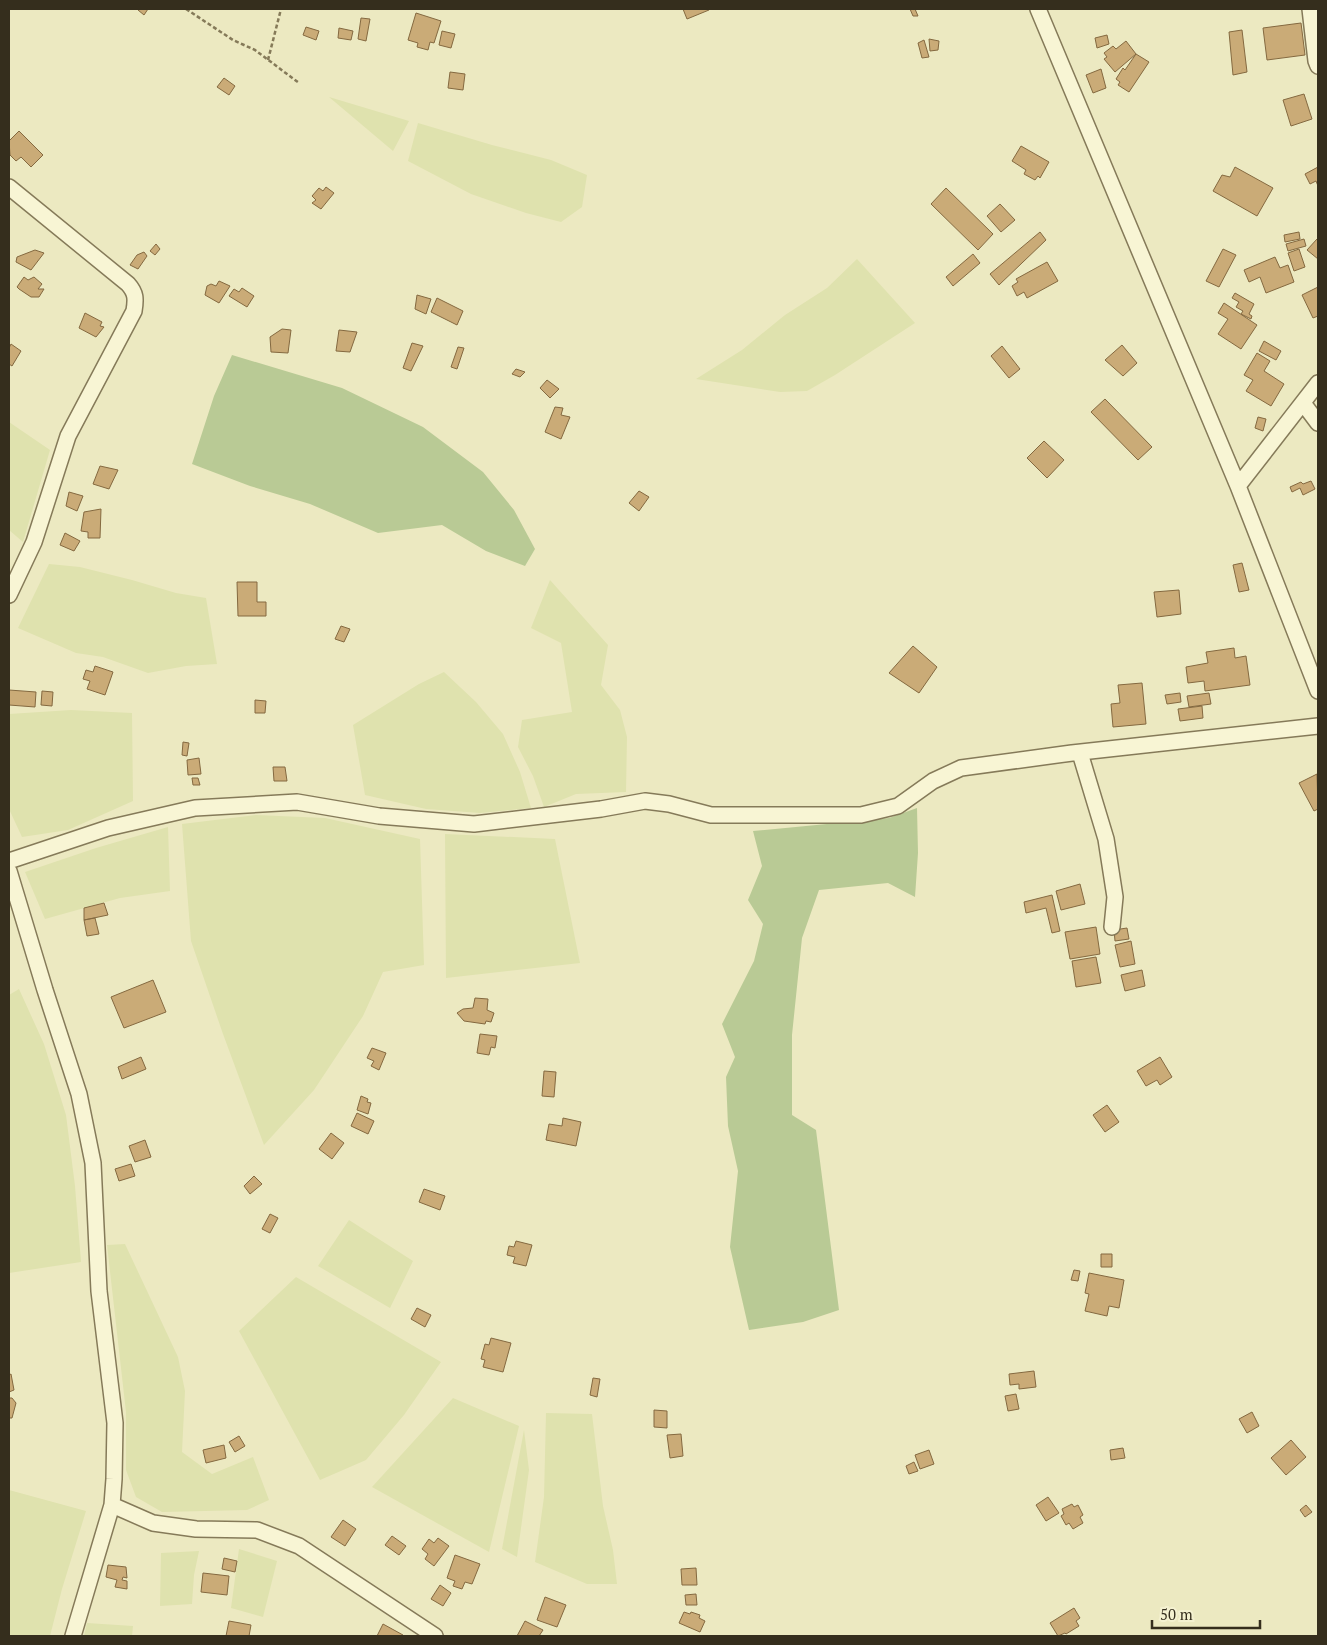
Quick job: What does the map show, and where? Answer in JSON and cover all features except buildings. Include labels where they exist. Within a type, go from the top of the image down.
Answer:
[{"type":"street","points":[[1038,9],[1238,486],[1318,690]]},
{"type":"street","points":[[1310,9],[1318,66]]},
{"type":"street","points":[[9,187],[128,284],[134,291],[136,298],[134,311],[68,436],[34,542],[9,595]]},
{"type":"street","points":[[1238,486],[1318,383]]},
{"type":"street","points":[[1303,403],[1318,422]]},
{"type":"street","points":[[9,860],[108,828],[196,808],[297,802],[380,816],[474,824],[600,809],[645,801],[669,804],[711,814],[861,815],[898,806],[933,781],[961,768],[1318,726]]},
{"type":"street","points":[[1080,753],[1106,840],[1115,897],[1112,927]]},
{"type":"street","points":[[9,871],[36,963],[79,1094],[93,1163],[99,1291],[115,1423],[112,1505],[73,1636]]},
{"type":"street","points":[[112,1505],[153,1523],[196,1529],[256,1530],[298,1546],[435,1636]]},
{"type":"path","points":[[186,9],[233,40],[255,50],[299,83]]},
{"type":"path","points":[[268,60],[281,9]]},
{"type":"green space","points":[[329,97],[409,121],[393,151]]},
{"type":"green space","points":[[418,123],[551,160],[587,175],[582,207],[561,222],[526,213],[471,194],[408,161]]},
{"type":"green space","points":[[857,259],[915,323],[807,391],[780,392],[696,379],[742,350],[785,315],[827,288]]},
{"type":"green space","points":[[232,355],[342,388],[423,427],[483,472],[514,510],[535,549],[525,566],[486,551],[442,525],[378,533],[310,504],[250,486],[192,464],[214,396]]},
{"type":"green space","points":[[9,422],[50,450],[23,542],[9,530]]},
{"type":"green space","points":[[49,564],[80,567],[176,593],[206,598],[217,664],[186,666],[148,673],[103,657],[76,653],[18,628]]},
{"type":"green space","points":[[550,580],[608,645],[601,685],[620,710],[627,737],[626,792],[576,794],[544,807],[533,776],[518,747],[522,720],[572,712],[561,643],[531,628]]},
{"type":"green space","points":[[444,672],[476,702],[503,734],[520,772],[531,808],[480,813],[426,809],[365,795],[353,725],[419,684]]},
{"type":"green space","points":[[71,710],[132,713],[133,801],[68,830],[22,837],[9,809],[9,714]]},
{"type":"green space","points":[[917,808],[918,853],[915,897],[888,883],[819,890],[802,938],[792,1035],[792,1115],[816,1130],[839,1310],[803,1322],[749,1330],[730,1247],[738,1171],[728,1126],[726,1077],[735,1057],[722,1024],[754,961],[763,924],[748,900],[762,866],[753,831],[889,818]]},
{"type":"green space","points":[[256,815],[325,818],[420,839],[424,965],[383,972],[363,1016],[314,1090],[264,1145],[191,941],[182,824]]},
{"type":"green space","points":[[168,827],[170,891],[120,898],[45,919],[25,872],[96,848]]},
{"type":"green space","points":[[445,834],[555,839],[580,963],[446,978]]},
{"type":"green space","points":[[19,989],[44,1044],[66,1115],[75,1186],[81,1262],[9,1273],[9,995]]},
{"type":"green space","points":[[349,1220],[413,1261],[390,1308],[318,1266]]},
{"type":"green space","points":[[125,1244],[178,1357],[185,1391],[182,1452],[212,1474],[253,1457],[269,1500],[247,1510],[162,1512],[136,1497],[126,1470],[126,1412],[107,1245]]},
{"type":"green space","points":[[296,1277],[441,1362],[404,1415],[366,1460],[320,1480],[239,1331]]},
{"type":"green space","points":[[453,1398],[519,1426],[489,1552],[372,1487]]},
{"type":"green space","points":[[546,1413],[592,1414],[603,1506],[613,1550],[617,1584],[587,1584],[535,1562],[544,1497]]},
{"type":"green space","points":[[524,1430],[529,1470],[517,1557],[502,1549]]},
{"type":"green space","points":[[9,1490],[86,1511],[50,1636],[9,1636]]},
{"type":"green space","points":[[239,1549],[277,1561],[263,1617],[231,1608]]},
{"type":"green space","points":[[199,1551],[194,1575],[192,1604],[160,1606],[161,1553]]},
{"type":"green space","points":[[87,1623],[133,1626],[132,1636],[84,1636]]}]
